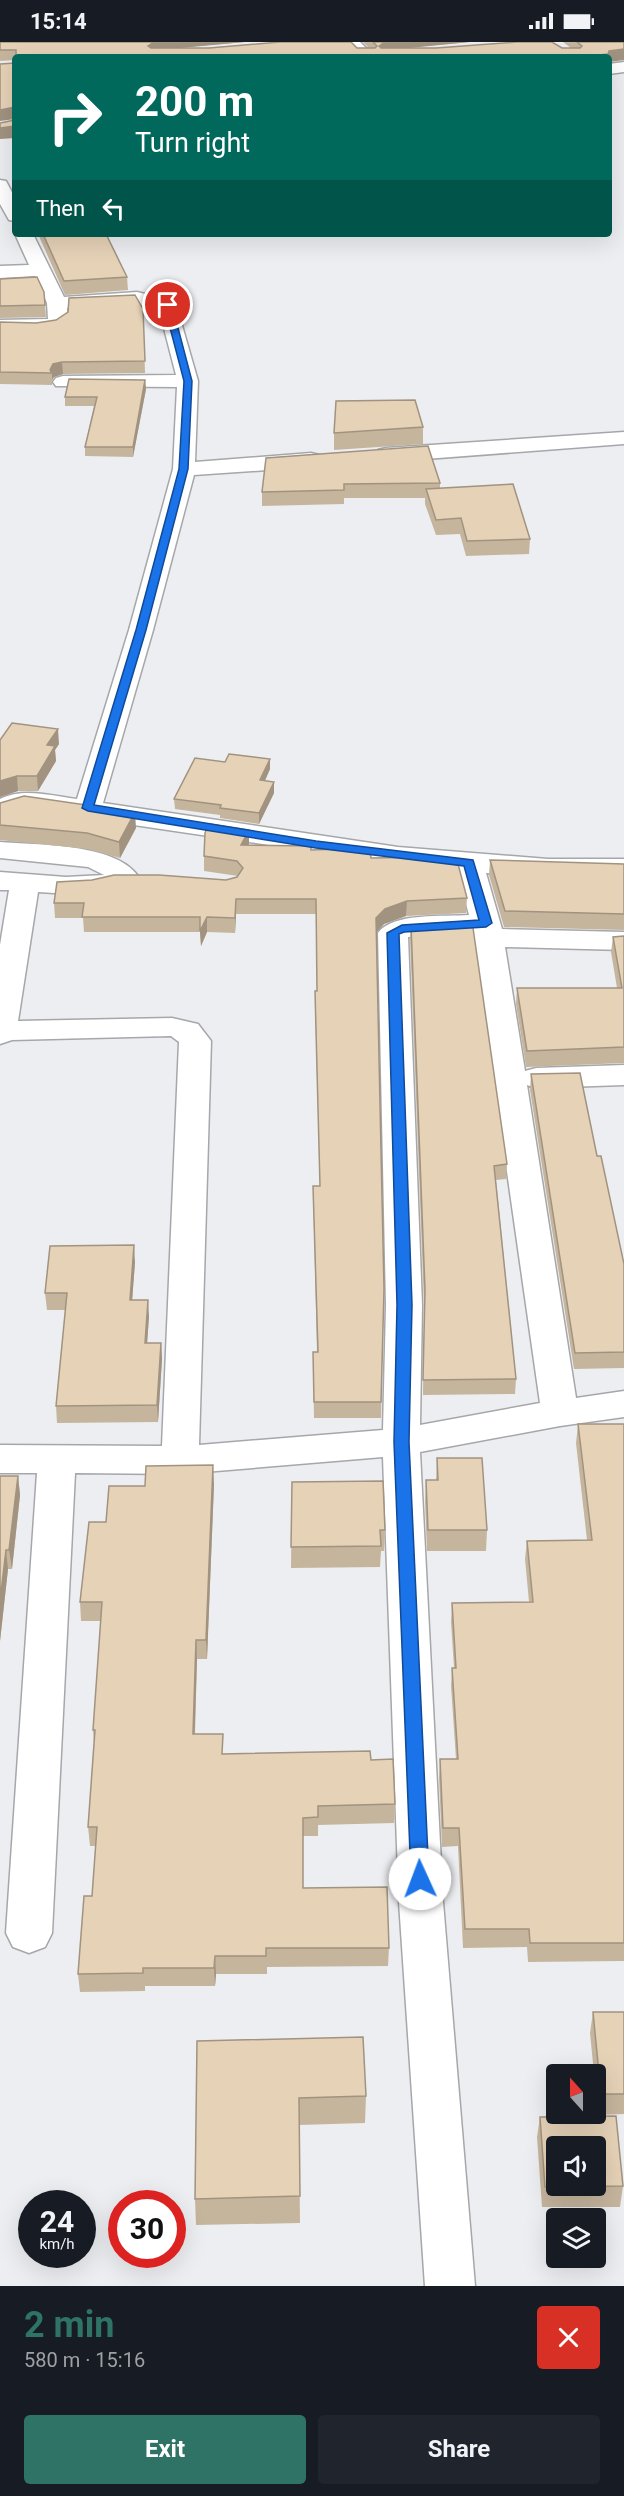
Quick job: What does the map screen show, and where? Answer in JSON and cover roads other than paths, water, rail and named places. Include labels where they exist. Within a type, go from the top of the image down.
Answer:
[{"type":"street","points":[[351,42],[364,54]]},
{"type":"street","points":[[0,185],[12,210]]},
{"type":"street","points":[[0,326],[47,326],[58,322],[57,303],[42,270],[21,241]]},
{"type":"street","points":[[0,272],[42,270]]},
{"type":"street","points":[[57,303],[137,298],[168,305],[188,381],[184,469],[141,630],[88,808]]},
{"type":"street","points":[[63,382],[188,381]]},
{"type":"street","points":[[362,456],[624,438]]},
{"type":"street","points":[[184,469],[327,459]]},
{"type":"street","points":[[0,810],[15,802],[25,801],[88,808],[316,845],[469,863],[587,869],[624,868]]},
{"type":"street","points":[[0,850],[88,859],[136,877],[84,885],[13,882],[1,1033],[171,1027],[187,1031],[195,1041],[180,1460]]},
{"type":"street","points":[[469,863],[488,931],[560,1413]]},
{"type":"street","points":[[450,2286],[421,1902],[401,1442],[404,1305],[393,933],[402,928],[488,931],[624,941]]},
{"type":"street","points":[[510,1079],[624,1075]]},
{"type":"street","points":[[0,1459],[180,1460],[401,1442],[560,1413],[624,1404]]},
{"type":"street","points":[[29,1933],[57,1458]]}]
